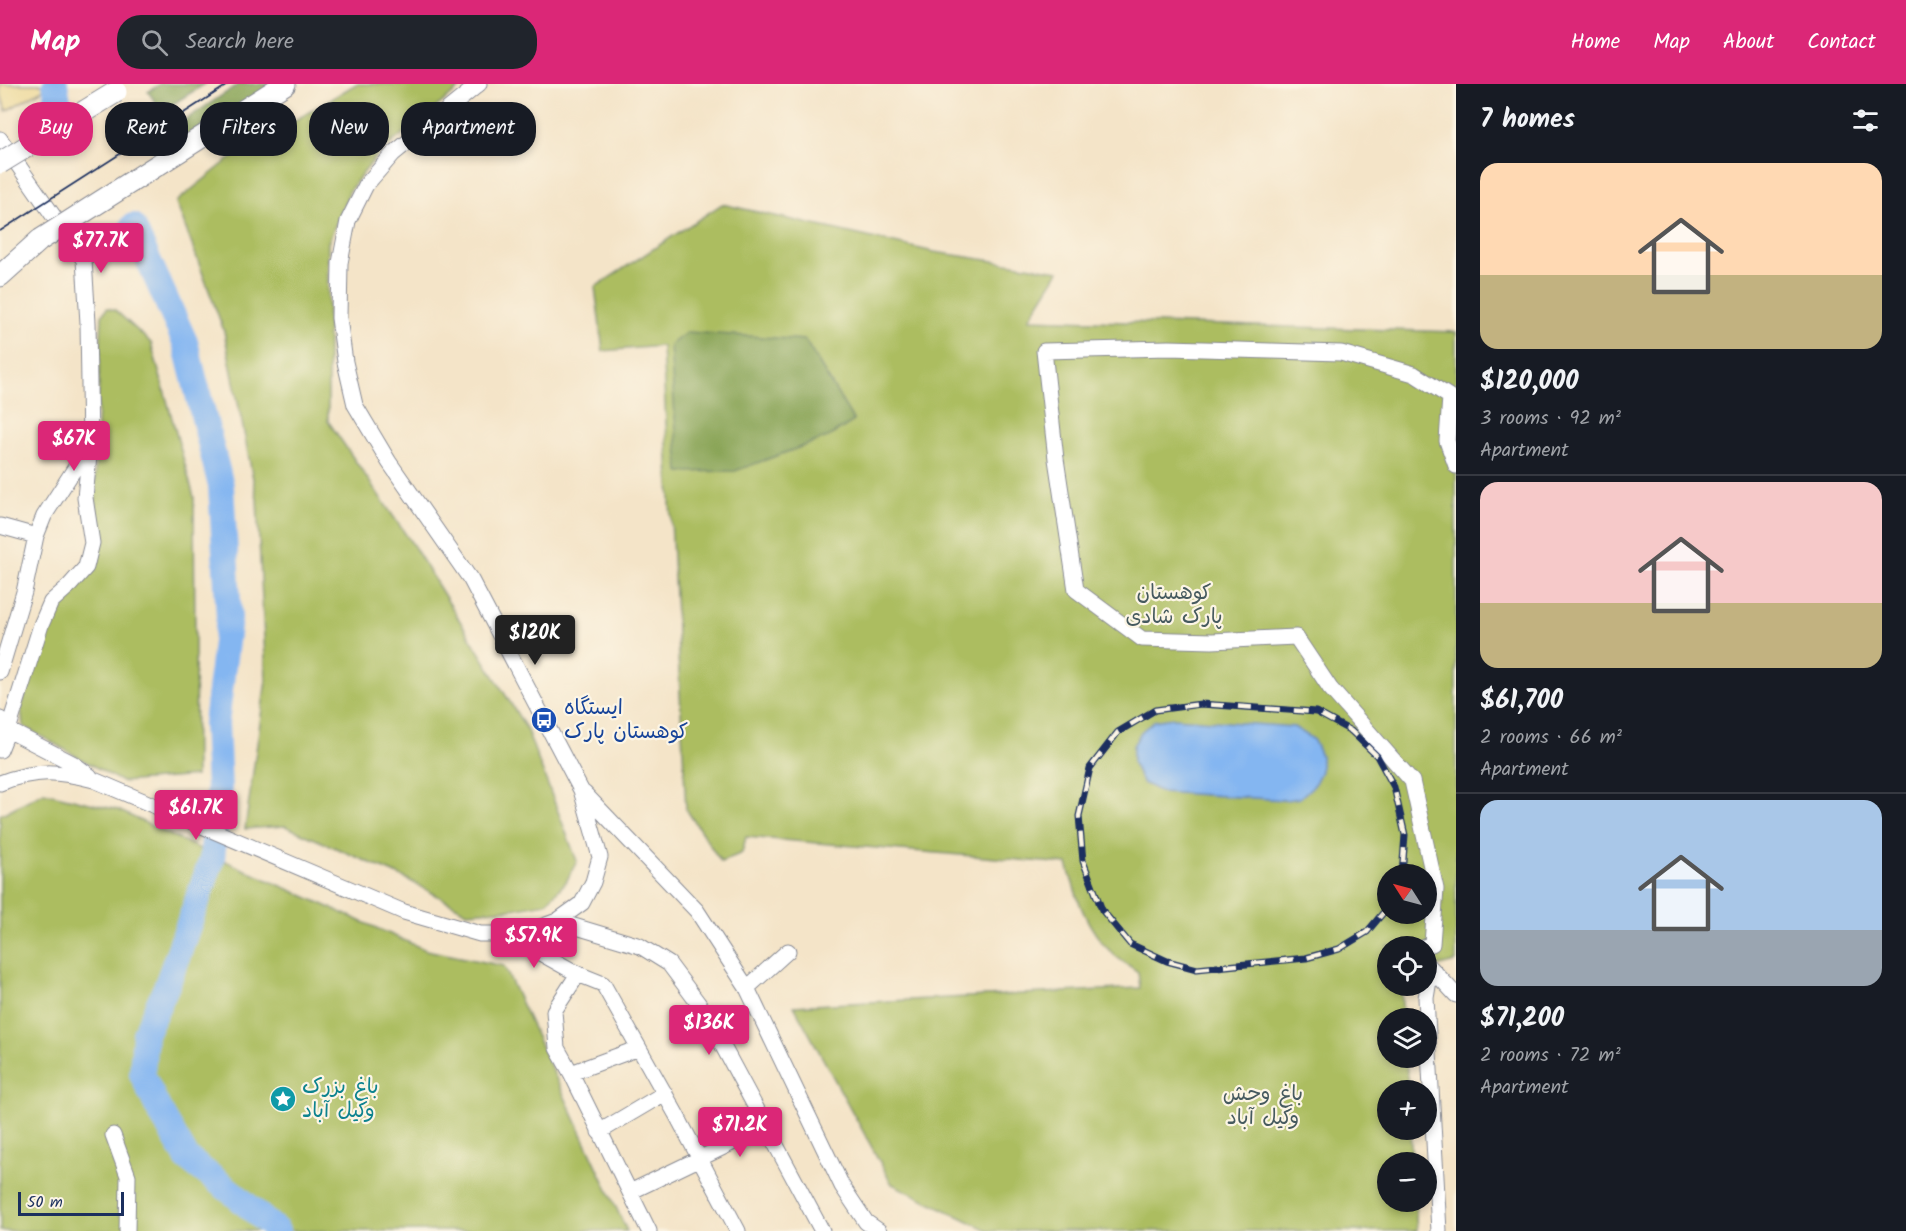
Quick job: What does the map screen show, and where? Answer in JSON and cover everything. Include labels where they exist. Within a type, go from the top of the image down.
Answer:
[{"type":"highway","points":[[0,276],[40,240],[285,84]]},
{"type":"highway","points":[[0,163],[123,88]]},
{"type":"street","points":[[0,783],[18,776],[41,773],[66,773],[94,780],[404,912],[480,934],[506,934],[535,929],[557,921],[582,903],[593,882],[600,857],[581,790],[471,580],[389,462],[355,405],[345,362],[339,318],[340,262],[348,221],[366,185],[393,154],[479,84]]},
{"type":"street","points":[[0,139],[84,260],[88,323],[90,445],[85,498],[92,543],[86,567],[51,602],[4,724],[0,750]]},
{"type":"street","points":[[1433,936],[1436,889],[1412,781],[1330,688],[1296,637],[1212,641],[1142,639],[1076,590],[1056,459],[1044,351],[1169,348],[1341,353],[1414,374],[1450,398],[1447,441],[1456,466]]},
{"type":"street","points":[[0,672],[24,592],[36,536],[56,495],[90,445]]},
{"type":"street","points":[[56,495],[72,488],[85,498]]},
{"type":"street","points":[[0,526],[36,536]]},
{"type":"street","points":[[4,724],[74,764],[94,780]]},
{"type":"street","points":[[581,790],[697,911],[747,988],[842,1186],[866,1222],[879,1231]]},
{"type":"street","points":[[557,921],[640,946],[669,964],[704,1011],[822,1231]]},
{"type":"street","points":[[506,934],[578,974],[603,984],[738,1231]]},
{"type":"street","points":[[747,988],[788,951]]},
{"type":"street","points":[[1439,1231],[1426,998],[1431,968],[1456,995]]},
{"type":"street","points":[[578,974],[554,1011],[557,1048],[649,1231]]},
{"type":"street","points":[[571,1073],[639,1048]]},
{"type":"street","points":[[599,1132],[665,1094]]},
{"type":"street","points":[[630,1192],[765,1127]]},
{"type":"street","points":[[113,1135],[128,1176],[127,1231]]},
{"type":"green space","points":[[160,84],[205,84],[176,102],[155,102],[148,92]]},
{"type":"green space","points":[[239,84],[281,84],[253,102],[212,102]]},
{"type":"green space","points":[[356,84],[465,84],[443,102],[401,102],[401,135],[389,145],[389,102],[326,102]]},
{"type":"green space","points":[[200,110],[200,137],[188,145],[188,118]]},
{"type":"green space","points":[[309,112],[309,156],[377,156],[350,190],[328,243],[328,421],[415,548],[526,728],[577,861],[566,882],[546,903],[512,909],[467,912],[405,878],[285,826],[245,829],[266,680],[257,499],[224,331],[176,202],[235,156],[297,156],[297,119]]},
{"type":"green space","name":"کوهستان پارک شادی","points":[[722,204],[934,252],[1059,271],[1029,319],[1456,332],[1456,962],[1437,967],[1437,936],[1377,936],[1377,996],[1402,996],[1402,1008],[1377,1008],[1377,1068],[1407,1068],[1407,1080],[1377,1080],[1377,1140],[1411,1140],[1411,1152],[1377,1152],[1377,1212],[1416,1212],[1417,1231],[989,1231],[892,1184],[794,1006],[1140,988],[1138,972],[1114,955],[1088,922],[1078,900],[1067,864],[746,837],[742,853],[721,862],[686,809],[662,346],[603,351],[595,287]]},
{"type":"green space","points":[[107,308],[115,310],[151,343],[194,497],[196,776],[122,782],[23,726],[21,709],[52,611],[97,565],[100,547],[96,519],[95,470],[102,315]]},
{"type":"green space","points":[[687,332],[805,340],[854,421],[828,437],[735,471],[679,472],[670,345]]},
{"type":"green space","name":"باغ بزرک وکیل آباد","points":[[44,792],[118,810],[236,866],[426,950],[504,966],[627,1231],[0,1231],[0,815]]},
{"type":"sand","points":[[0,84],[53,84],[18,102],[6,111]]},
{"type":"water","points":[[1173,718],[1294,727],[1313,739],[1321,756],[1321,771],[1314,785],[1300,798],[1285,800],[1162,792],[1143,783],[1133,763],[1133,746],[1141,732],[1154,721]]},
{"type":"waterway","points":[[55,84],[58,102]]},
{"type":"waterway","points":[[133,226],[185,342],[221,486],[229,618],[216,723],[219,789],[212,859],[167,985],[145,1034],[142,1074],[158,1108],[187,1158],[277,1231]]},
{"type":"tram line","points":[[0,231],[229,84]]},
{"type":"railway","points":[[1377,920],[1367,932],[1339,949],[1306,958],[1197,969],[1167,961],[1130,944],[1102,910],[1083,861],[1079,816],[1090,768],[1118,732],[1155,710],[1201,704],[1316,712],[1351,731],[1377,756],[1394,787],[1405,835],[1403,864]]},
{"type":"place","name":"ایستگاه کوهستان پارک","points":[[544,720]]},
{"type":"place","name":"باغ بزرک وکیل آباد","points":[[283,1099]]},
{"type":"park label","name":"باغ وحش وکیل آباد","points":[[1263,1106]]}]
